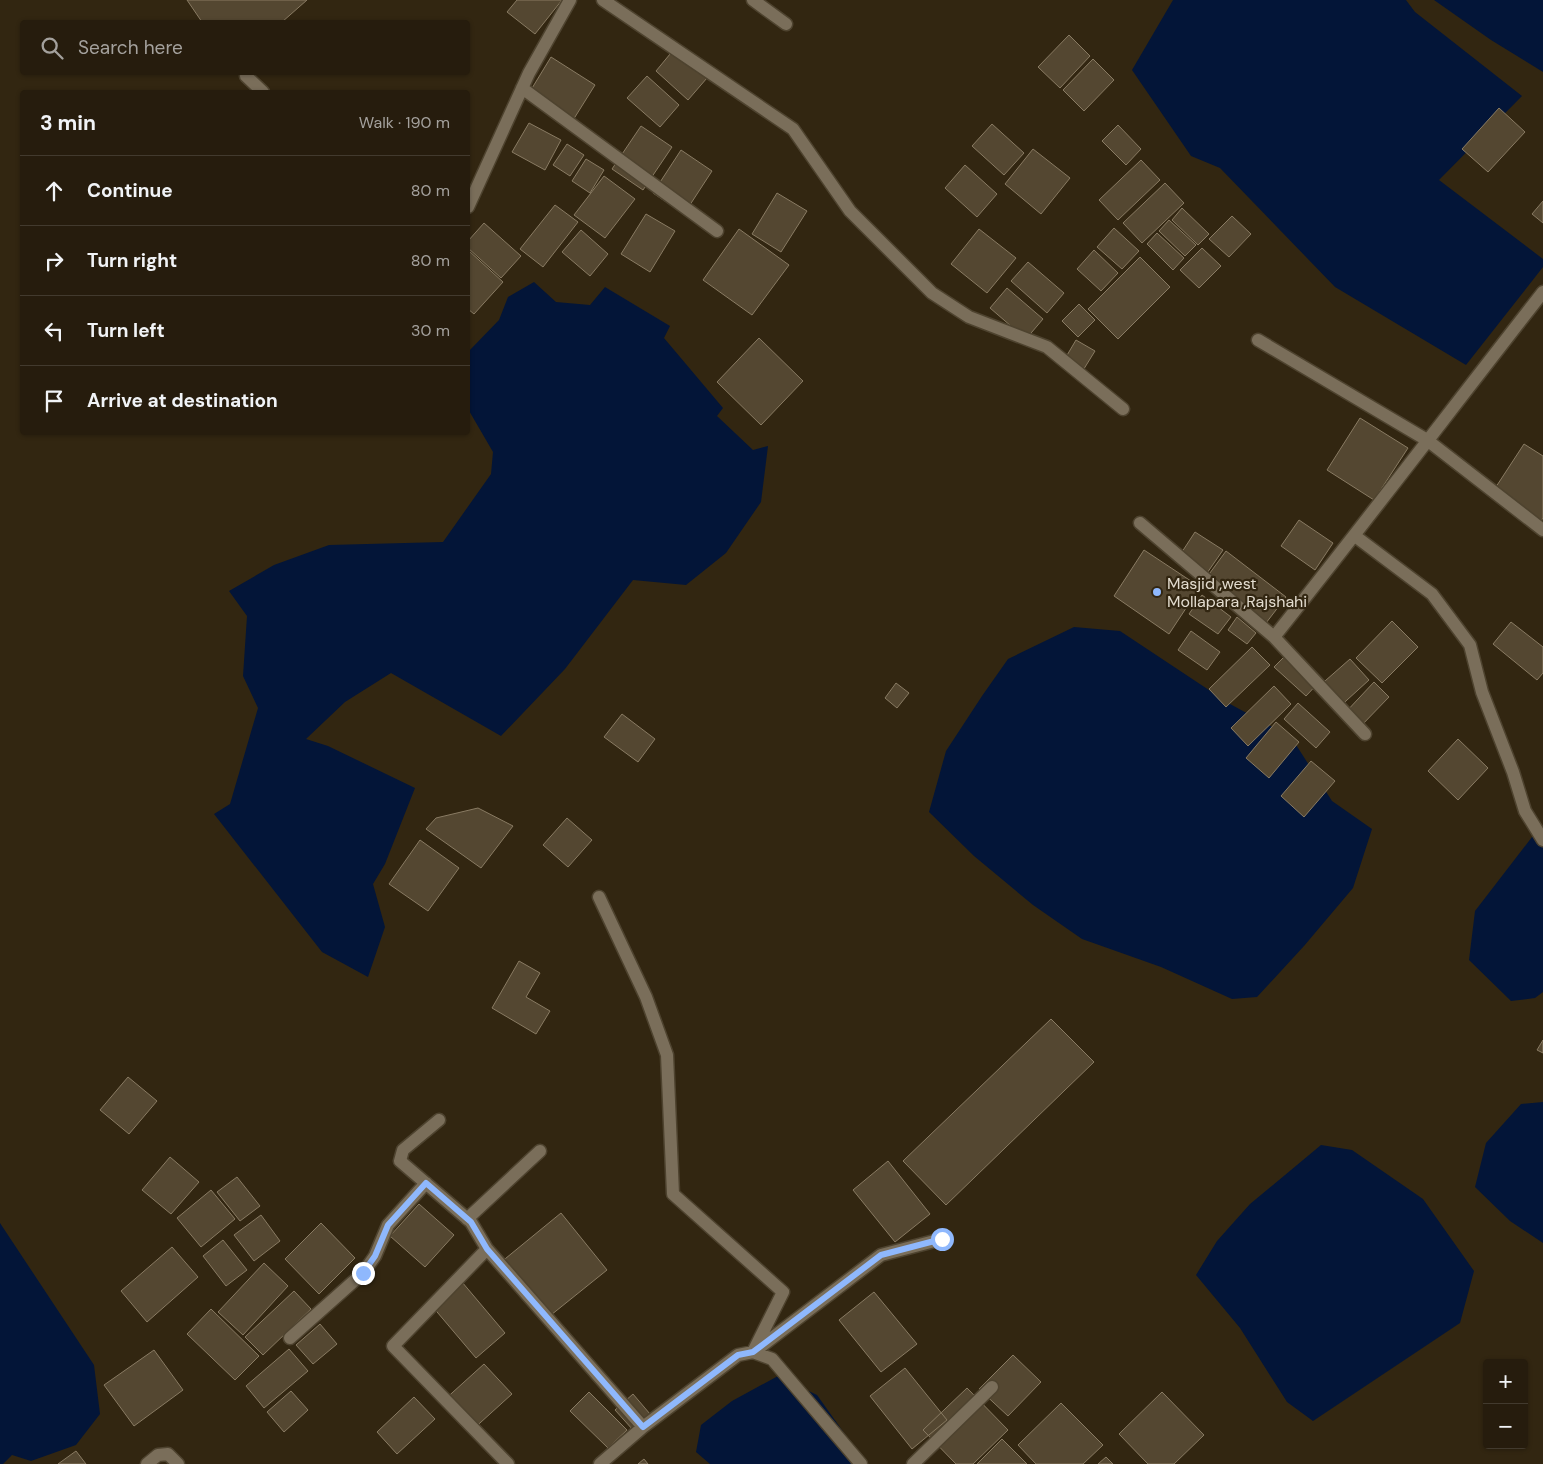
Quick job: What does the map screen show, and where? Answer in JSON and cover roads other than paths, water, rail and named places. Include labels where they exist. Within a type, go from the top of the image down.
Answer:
[{"type":"street","points":[[470,203],[528,73],[570,0]]},
{"type":"street","points":[[603,0],[793,129],[850,211],[932,293],[969,317],[1047,346],[1123,409]]},
{"type":"street","points":[[753,0],[786,24]]},
{"type":"street","points":[[246,76],[261,90]]},
{"type":"street","points":[[522,88],[717,232]]},
{"type":"street","points":[[1274,637],[1543,292]]},
{"type":"street","points":[[1258,340],[1427,440],[1543,530]]},
{"type":"street","points":[[1140,523],[1274,637],[1365,734]]},
{"type":"street","points":[[1354,536],[1432,594],[1470,645],[1482,692],[1513,772],[1525,811],[1543,840]]},
{"type":"street","points":[[599,897],[646,997],[667,1055],[673,1194],[783,1292],[753,1352]]},
{"type":"street","points":[[439,1120],[403,1150],[400,1162],[471,1222],[487,1249],[643,1427]]},
{"type":"street","points":[[467,1219],[540,1151]]},
{"type":"street","points":[[290,1338],[363,1273],[375,1256],[388,1225],[426,1183]]},
{"type":"street","points":[[600,1464],[643,1427],[738,1355],[753,1352],[881,1255],[942,1239]]},
{"type":"street","points":[[487,1249],[392,1346],[508,1464]]},
{"type":"street","points":[[753,1352],[772,1359],[861,1464]]},
{"type":"street","points":[[913,1464],[992,1387]]},
{"type":"street","points":[[147,1464],[158,1455],[168,1454],[178,1464]]},
{"type":"water","points":[[1173,0],[1406,0],[1415,12],[1522,96],[1439,180],[1543,259],[1543,267],[1466,365],[1335,287],[1220,168],[1191,156],[1132,70]]},
{"type":"water","points":[[1434,0],[1543,0],[1543,72],[1491,40]]},
{"type":"water","points":[[534,282],[556,302],[590,305],[605,287],[670,326],[664,338],[723,408],[717,416],[753,450],[768,446],[761,502],[726,553],[686,585],[633,580],[565,669],[501,736],[391,673],[345,702],[306,739],[328,746],[415,788],[385,864],[373,884],[385,927],[368,977],[322,952],[214,814],[230,804],[258,708],[243,676],[247,616],[229,591],[274,565],[329,545],[443,542],[491,474],[493,452],[470,412],[470,350],[499,320],[508,297]]},
{"type":"water","points":[[1074,627],[1120,631],[1230,704],[1291,737],[1332,801],[1372,829],[1353,888],[1304,946],[1257,997],[1232,999],[1161,967],[1082,939],[1033,905],[974,856],[929,812],[946,751],[1008,659]]},
{"type":"water","points":[[1543,833],[1543,992],[1535,998],[1511,1001],[1469,960],[1475,911],[1532,837]]},
{"type":"water","points":[[1543,1102],[1543,1243],[1510,1221],[1475,1187],[1486,1143],[1521,1104]]},
{"type":"water","points":[[1321,1145],[1352,1150],[1423,1199],[1474,1271],[1460,1323],[1313,1421],[1287,1402],[1240,1328],[1196,1275],[1217,1241],[1250,1204]]},
{"type":"water","points":[[0,1223],[94,1365],[100,1414],[76,1445],[31,1461],[12,1455],[3,1464],[0,1464]]},
{"type":"water","points":[[778,1376],[817,1395],[859,1454],[851,1464],[710,1464],[696,1452],[701,1425],[732,1401]]},
{"type":"place","name":"Masjid ,west Mollapara ,Rajshahi","points":[[1157,592]]}]
